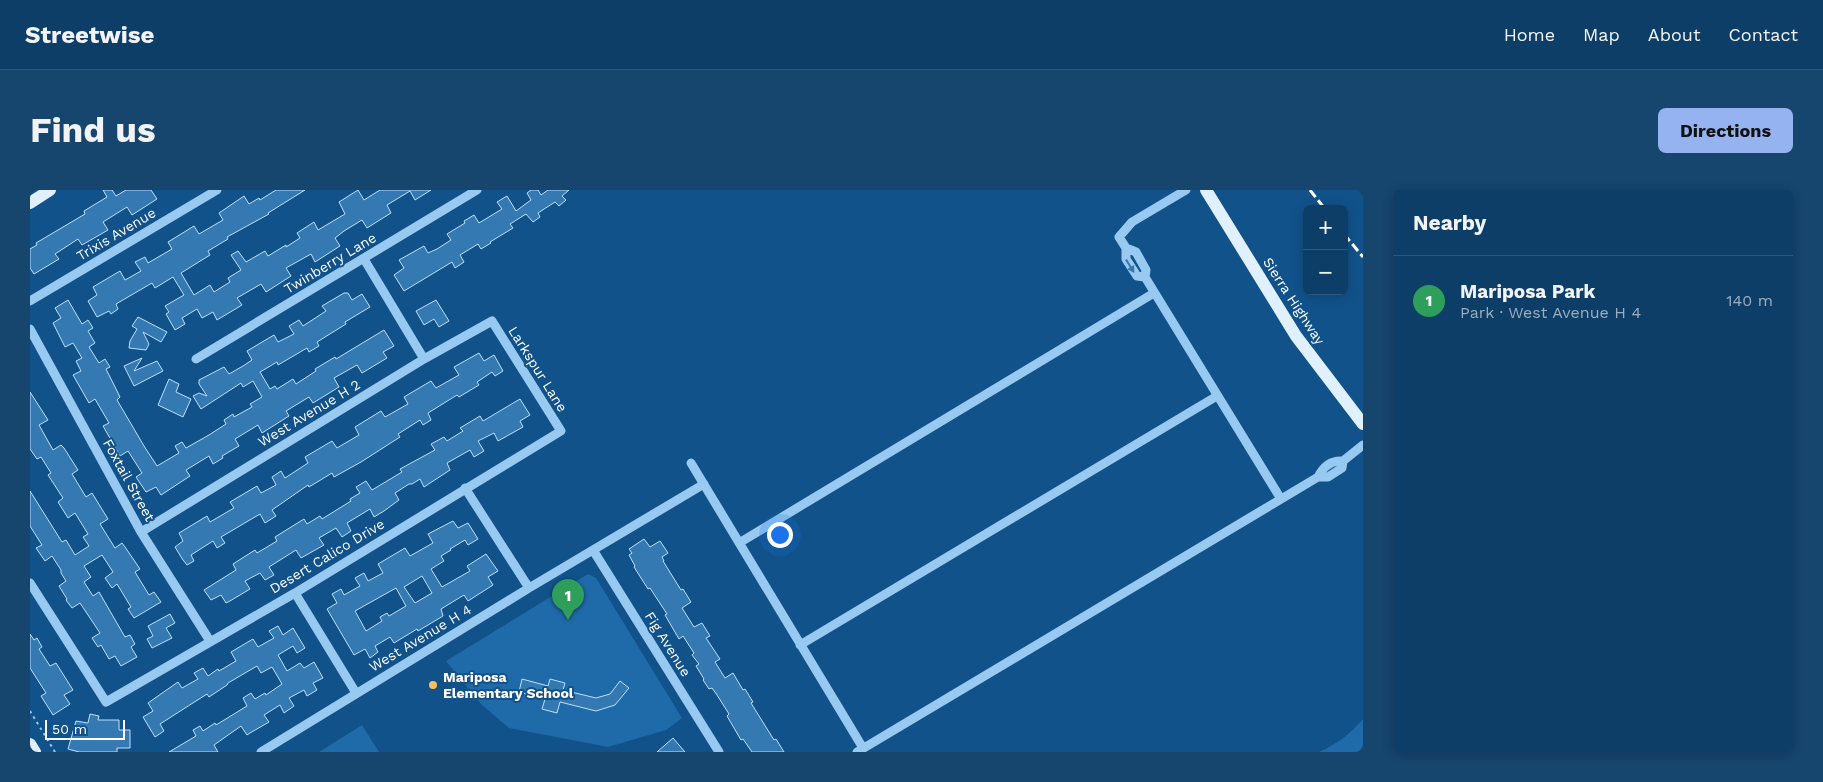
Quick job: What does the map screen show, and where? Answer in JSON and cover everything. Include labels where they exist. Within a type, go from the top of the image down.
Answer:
[{"type":"main road","points":[[30,203],[50,190]]},
{"type":"main road","name":"Sierra Highway","points":[[1206,190],[1296,336],[1363,424]]},
{"type":"main road","points":[[30,744],[35,752]]},
{"type":"street","name":"Trixis Avenue","points":[[30,301],[217,190]]},
{"type":"street","name":"Twinberry Lane","points":[[196,359],[477,190]]},
{"type":"street","points":[[1186,190],[1132,222],[1119,237],[1126,248],[1126,259],[1137,276],[1145,278],[1280,499]]},
{"type":"street","points":[[364,259],[424,359]]},
{"type":"street","points":[[739,543],[1154,293]]},
{"type":"street","name":"West Avenue H 2","points":[[141,532],[424,359],[492,321]]},
{"type":"street","name":"Larkspur Lane","points":[[492,321],[560,432]]},
{"type":"street","name":"Foxtail Street","points":[[30,329],[141,532],[210,641]]},
{"type":"street","points":[[800,645],[1217,396]]},
{"type":"street","name":"Desert Calico Drive","points":[[30,583],[106,702],[294,593],[560,432]]},
{"type":"street","points":[[691,463],[800,645],[860,750],[1280,499],[1318,477],[1328,477],[1342,468],[1343,461],[1363,445]]},
{"type":"street","name":"West Avenue H 4","points":[[262,752],[274,749],[356,693],[704,484]]},
{"type":"street","points":[[465,488],[529,588]]},
{"type":"street","name":"Fig Avenue","points":[[593,550],[719,752]]},
{"type":"street","points":[[294,593],[356,693]]},
{"type":"path","points":[[30,711],[55,752]]},
{"type":"shaded area","points":[[588,574],[596,578],[682,718],[666,730],[608,747],[509,728],[482,705],[446,661]]},
{"type":"shaded area","points":[[1363,719],[1363,752],[1319,752],[1343,738]]},
{"type":"shaded area","points":[[362,725],[379,752],[319,752]]},
{"type":"building","points":[[103,190],[112,190],[116,196],[126,190],[151,190],[157,199],[132,215],[127,207],[103,222],[108,230],[82,245],[78,239],[55,254],[59,259],[34,274],[30,268],[30,249],[37,245],[36,243],[85,214],[84,211],[107,197]]},
{"type":"building","points":[[276,190],[305,190],[269,214],[227,237],[228,239],[208,251],[210,255],[181,273],[194,295],[210,285],[214,292],[230,282],[228,278],[241,270],[231,255],[238,251],[246,262],[265,251],[268,256],[286,245],[286,247],[300,238],[297,233],[314,222],[318,230],[345,214],[339,202],[358,190],[364,200],[380,190],[431,190],[415,200],[410,191],[387,205],[391,213],[367,228],[362,220],[335,238],[340,246],[315,262],[311,254],[286,268],[291,276],[266,292],[261,284],[237,298],[242,305],[217,320],[213,312],[202,318],[197,309],[182,318],[185,324],[175,330],[166,314],[169,312],[165,306],[184,295],[173,277],[155,288],[152,283],[116,304],[118,309],[111,314],[109,311],[97,317],[88,301],[97,295],[93,287],[120,271],[125,280],[141,271],[135,262],[145,257],[148,263],[172,249],[168,242],[194,226],[199,234],[223,220],[219,213],[244,196],[249,204],[259,198],[260,200]]},
{"type":"building","points":[[531,190],[538,190],[541,195],[548,190],[569,190],[562,196],[566,200],[559,206],[555,202],[538,213],[540,217],[533,222],[526,214],[510,224],[513,228],[491,243],[481,249],[478,244],[460,255],[464,262],[455,268],[452,262],[404,291],[394,275],[404,268],[399,260],[424,246],[428,253],[437,249],[451,240],[447,234],[465,223],[464,221],[474,215],[479,223],[502,209],[497,202],[507,196],[516,211],[531,200],[527,193]]},
{"type":"building","points":[[344,293],[348,293],[352,300],[362,294],[370,307],[317,342],[319,346],[309,352],[307,348],[278,365],[277,362],[260,372],[270,389],[275,386],[277,389],[293,379],[296,384],[316,371],[315,369],[335,357],[336,359],[384,330],[394,346],[383,352],[387,358],[362,373],[357,365],[334,378],[339,387],[313,403],[309,397],[286,411],[289,416],[262,433],[258,425],[235,439],[239,446],[222,456],[223,458],[213,464],[209,456],[186,470],[190,476],[161,495],[156,487],[146,492],[136,477],[142,473],[128,451],[120,456],[103,426],[109,423],[95,399],[89,403],[73,375],[81,371],[76,361],[82,358],[73,343],[65,347],[53,323],[61,318],[55,308],[68,300],[82,324],[88,320],[93,328],[88,331],[95,343],[89,347],[99,363],[105,359],[110,367],[106,369],[120,397],[117,400],[157,466],[179,453],[175,446],[182,442],[186,448],[226,424],[224,420],[233,414],[234,417],[252,407],[250,404],[262,397],[253,381],[243,387],[241,383],[201,409],[193,396],[199,393],[207,396],[199,384],[199,380],[224,367],[229,374],[243,366],[252,360],[247,351],[274,335],[278,342],[294,334],[289,326],[299,320],[303,326],[326,311],[322,306]]},
{"type":"building","points":[[436,300],[449,321],[439,327],[434,319],[424,325],[416,311]]},
{"type":"building","points":[[138,317],[167,332],[161,342],[143,332],[149,344],[146,350],[129,348],[130,341],[137,329],[132,326]]},
{"type":"building","points":[[479,353],[484,361],[494,355],[503,371],[495,376],[492,372],[477,382],[479,385],[459,397],[457,395],[428,413],[431,420],[423,425],[420,420],[398,434],[400,437],[361,462],[334,477],[332,473],[309,487],[308,485],[272,510],[276,516],[265,523],[260,514],[221,537],[225,543],[217,548],[213,541],[191,555],[194,561],[187,565],[183,560],[175,547],[183,541],[179,533],[207,516],[210,522],[234,508],[230,502],[257,486],[261,493],[276,485],[272,477],[281,471],[285,478],[308,463],[305,457],[332,441],[337,448],[359,435],[355,427],[381,411],[385,417],[408,404],[404,397],[431,381],[436,388],[459,375],[454,367]]},
{"type":"building","points":[[142,358],[134,371],[157,361],[163,371],[134,386],[124,366]]},
{"type":"building","points":[[169,379],[179,384],[176,392],[191,399],[183,417],[158,405]]},
{"type":"building","points":[[30,392],[48,420],[39,425],[53,450],[61,445],[64,448],[78,470],[72,474],[86,497],[92,493],[108,519],[100,524],[115,548],[122,543],[140,569],[135,572],[149,595],[154,592],[161,602],[134,618],[128,609],[131,607],[117,584],[112,588],[105,578],[113,572],[102,555],[84,566],[91,577],[84,582],[93,596],[99,592],[125,637],[130,635],[135,644],[131,647],[137,657],[121,666],[115,656],[109,659],[101,645],[98,647],[92,638],[100,633],[80,603],[72,608],[66,600],[59,586],[66,581],[52,556],[45,561],[36,548],[42,545],[30,526],[30,491],[62,542],[66,540],[75,555],[89,546],[83,537],[88,534],[75,513],[68,518],[58,502],[63,498],[48,475],[51,473],[41,457],[37,459],[30,449]]},
{"type":"building","points":[[520,399],[530,415],[520,421],[523,427],[498,441],[494,433],[478,441],[484,451],[474,457],[470,450],[447,463],[450,470],[424,487],[420,479],[409,484],[395,493],[399,500],[384,511],[374,517],[370,509],[347,523],[351,531],[342,537],[336,528],[319,538],[324,545],[301,558],[296,550],[269,567],[274,575],[265,580],[260,573],[245,581],[250,589],[226,603],[221,595],[211,600],[204,590],[236,570],[233,564],[255,550],[257,553],[277,541],[275,537],[304,519],[307,524],[320,516],[322,519],[351,501],[350,499],[360,493],[356,487],[366,481],[372,490],[402,472],[400,469],[435,450],[431,444],[444,437],[447,441],[463,431],[460,428],[480,416],[483,421]]},
{"type":"building","points":[[453,521],[458,528],[468,523],[478,539],[468,545],[465,540],[450,549],[441,556],[444,561],[431,569],[442,587],[470,571],[467,566],[486,554],[498,571],[488,577],[493,585],[468,601],[464,595],[441,609],[443,616],[418,631],[417,629],[394,643],[390,637],[375,646],[378,652],[370,658],[365,649],[354,655],[327,609],[337,603],[332,594],[341,589],[344,595],[360,586],[355,578],[364,573],[368,581],[383,573],[378,564],[405,548],[410,556],[433,543],[428,534]],"holes":[[[422,576],[432,593],[415,603],[404,587]],[[396,588],[406,606],[389,616],[387,613],[380,617],[382,621],[366,631],[355,611]]]},
{"type":"building","points":[[644,539],[650,547],[660,541],[668,553],[662,557],[663,561],[691,602],[682,608],[694,627],[702,623],[710,636],[706,638],[720,659],[715,662],[725,678],[733,673],[753,702],[751,703],[774,740],[776,739],[784,752],[752,752],[743,739],[741,740],[727,716],[729,714],[717,695],[712,688],[709,689],[703,680],[696,666],[699,664],[692,655],[694,653],[683,636],[679,639],[665,615],[667,614],[634,567],[629,555],[632,553],[629,549]]},
{"type":"building","points":[[170,614],[175,623],[166,628],[172,638],[152,648],[147,639],[153,636],[148,626]]},
{"type":"building","points":[[278,626],[283,635],[293,628],[305,648],[297,653],[293,646],[278,655],[287,671],[300,663],[304,668],[314,662],[323,678],[313,683],[317,690],[307,696],[304,690],[289,698],[294,706],[284,713],[280,705],[264,715],[269,722],[247,735],[241,726],[214,745],[218,752],[169,752],[196,736],[193,730],[200,726],[203,731],[247,706],[243,698],[251,693],[255,699],[265,693],[266,695],[282,684],[272,667],[261,673],[257,666],[209,697],[207,694],[160,724],[164,731],[155,737],[143,717],[153,711],[148,703],[178,682],[182,688],[198,679],[194,673],[203,668],[208,676],[236,661],[231,652],[253,639],[258,647],[274,638],[269,631]]},
{"type":"building","points":[[30,634],[34,640],[37,638],[42,647],[39,649],[50,666],[56,663],[73,690],[64,695],[70,704],[53,715],[41,696],[46,693],[30,668]]},
{"type":"building","points":[[522,679],[548,686],[550,679],[565,683],[563,690],[596,698],[610,694],[620,681],[629,688],[615,705],[596,711],[560,702],[557,713],[542,709],[545,699],[519,692]]},
{"type":"building","points":[[90,714],[99,716],[98,720],[119,720],[119,730],[130,730],[130,748],[117,748],[117,752],[79,752],[68,749],[76,721],[88,723]]},
{"type":"building","points":[[673,738],[685,752],[657,752]]},
{"type":"railway","points":[[1310,190],[1322,205]]},
{"type":"railway","points":[[1348,239],[1363,257]]},
{"type":"place","name":"Mariposa Park","points":[[568,620]]},
{"type":"place","name":"Mariposa Elementary School","points":[[433,685]]}]
